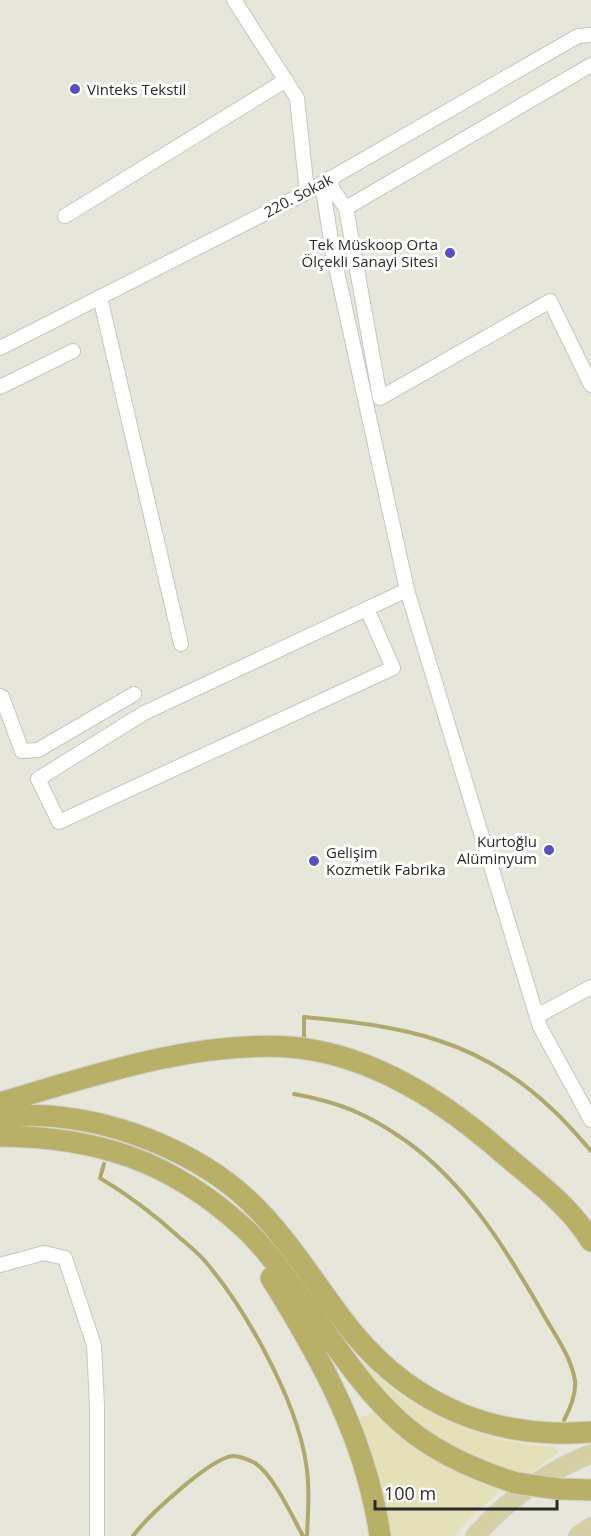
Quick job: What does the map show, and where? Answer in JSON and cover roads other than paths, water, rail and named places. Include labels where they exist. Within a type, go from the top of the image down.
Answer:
[{"type":"highway","points":[[0,1103],[185,1052],[250,1047],[290,1047],[319,1052],[379,1071],[417,1089],[446,1107],[555,1198],[586,1232],[591,1241]]},
{"type":"highway","points":[[0,1116],[58,1117],[89,1122],[147,1140],[196,1163],[246,1198],[270,1223],[354,1334],[379,1361],[416,1392],[454,1412],[492,1426],[533,1433],[591,1432]]},
{"type":"highway","points":[[0,1136],[54,1138],[84,1143],[153,1164],[185,1182],[245,1229],[283,1274],[367,1388],[401,1423],[456,1460],[516,1483],[558,1489],[591,1490]]},
{"type":"highway","points":[[185,1182],[255,1254],[338,1396],[366,1467],[380,1536]]},
{"type":"main road","points":[[475,1536],[516,1497],[545,1476],[591,1454]]},
{"type":"street","points":[[234,0],[297,98],[306,192]]},
{"type":"street","name":"220. Sokak","points":[[0,348],[306,192],[578,36],[591,35]]},
{"type":"street","points":[[346,208],[591,65]]},
{"type":"street","points":[[65,216],[286,80]]},
{"type":"street","points":[[326,181],[346,208],[380,398],[550,301],[591,385]]},
{"type":"street","points":[[326,181],[333,253],[407,590],[540,1027],[591,1120]]},
{"type":"street","points":[[100,297],[181,644]]},
{"type":"street","points":[[0,387],[73,351]]},
{"type":"street","points":[[368,609],[393,668],[59,822],[38,779],[144,713],[407,590]]},
{"type":"street","points":[[0,696],[22,751],[38,750],[134,694]]},
{"type":"street","points":[[537,1016],[591,987]]},
{"type":"street","points":[[0,1265],[44,1253],[65,1258],[94,1345],[97,1406],[97,1536]]},
{"type":"waterway","points":[[304,1041],[304,1017],[374,1025],[438,1040],[497,1067],[525,1086],[558,1115],[591,1151]]},
{"type":"waterway","points":[[294,1094],[339,1105],[379,1123],[428,1159],[468,1200],[502,1246],[567,1357],[575,1386],[564,1420]]},
{"type":"waterway","points":[[104,1164],[100,1178],[152,1214],[204,1260],[236,1303],[267,1356],[292,1411],[306,1463],[307,1536]]},
{"type":"waterway","points":[[133,1536],[151,1516],[195,1477],[223,1459],[233,1456],[255,1463],[262,1469],[282,1497],[303,1536]]},
{"type":"place","name":"Vinteks Tekstil","points":[[75,89]]},
{"type":"place","name":"Tek Müskoop Orta Ölçekli Sanayi Sitesi","points":[[450,253]]},
{"type":"place","name":"Kurtoğlu Alüminyum","points":[[549,850]]},
{"type":"place","name":"Gelişim Kozmetik Fabrika","points":[[314,861]]}]
